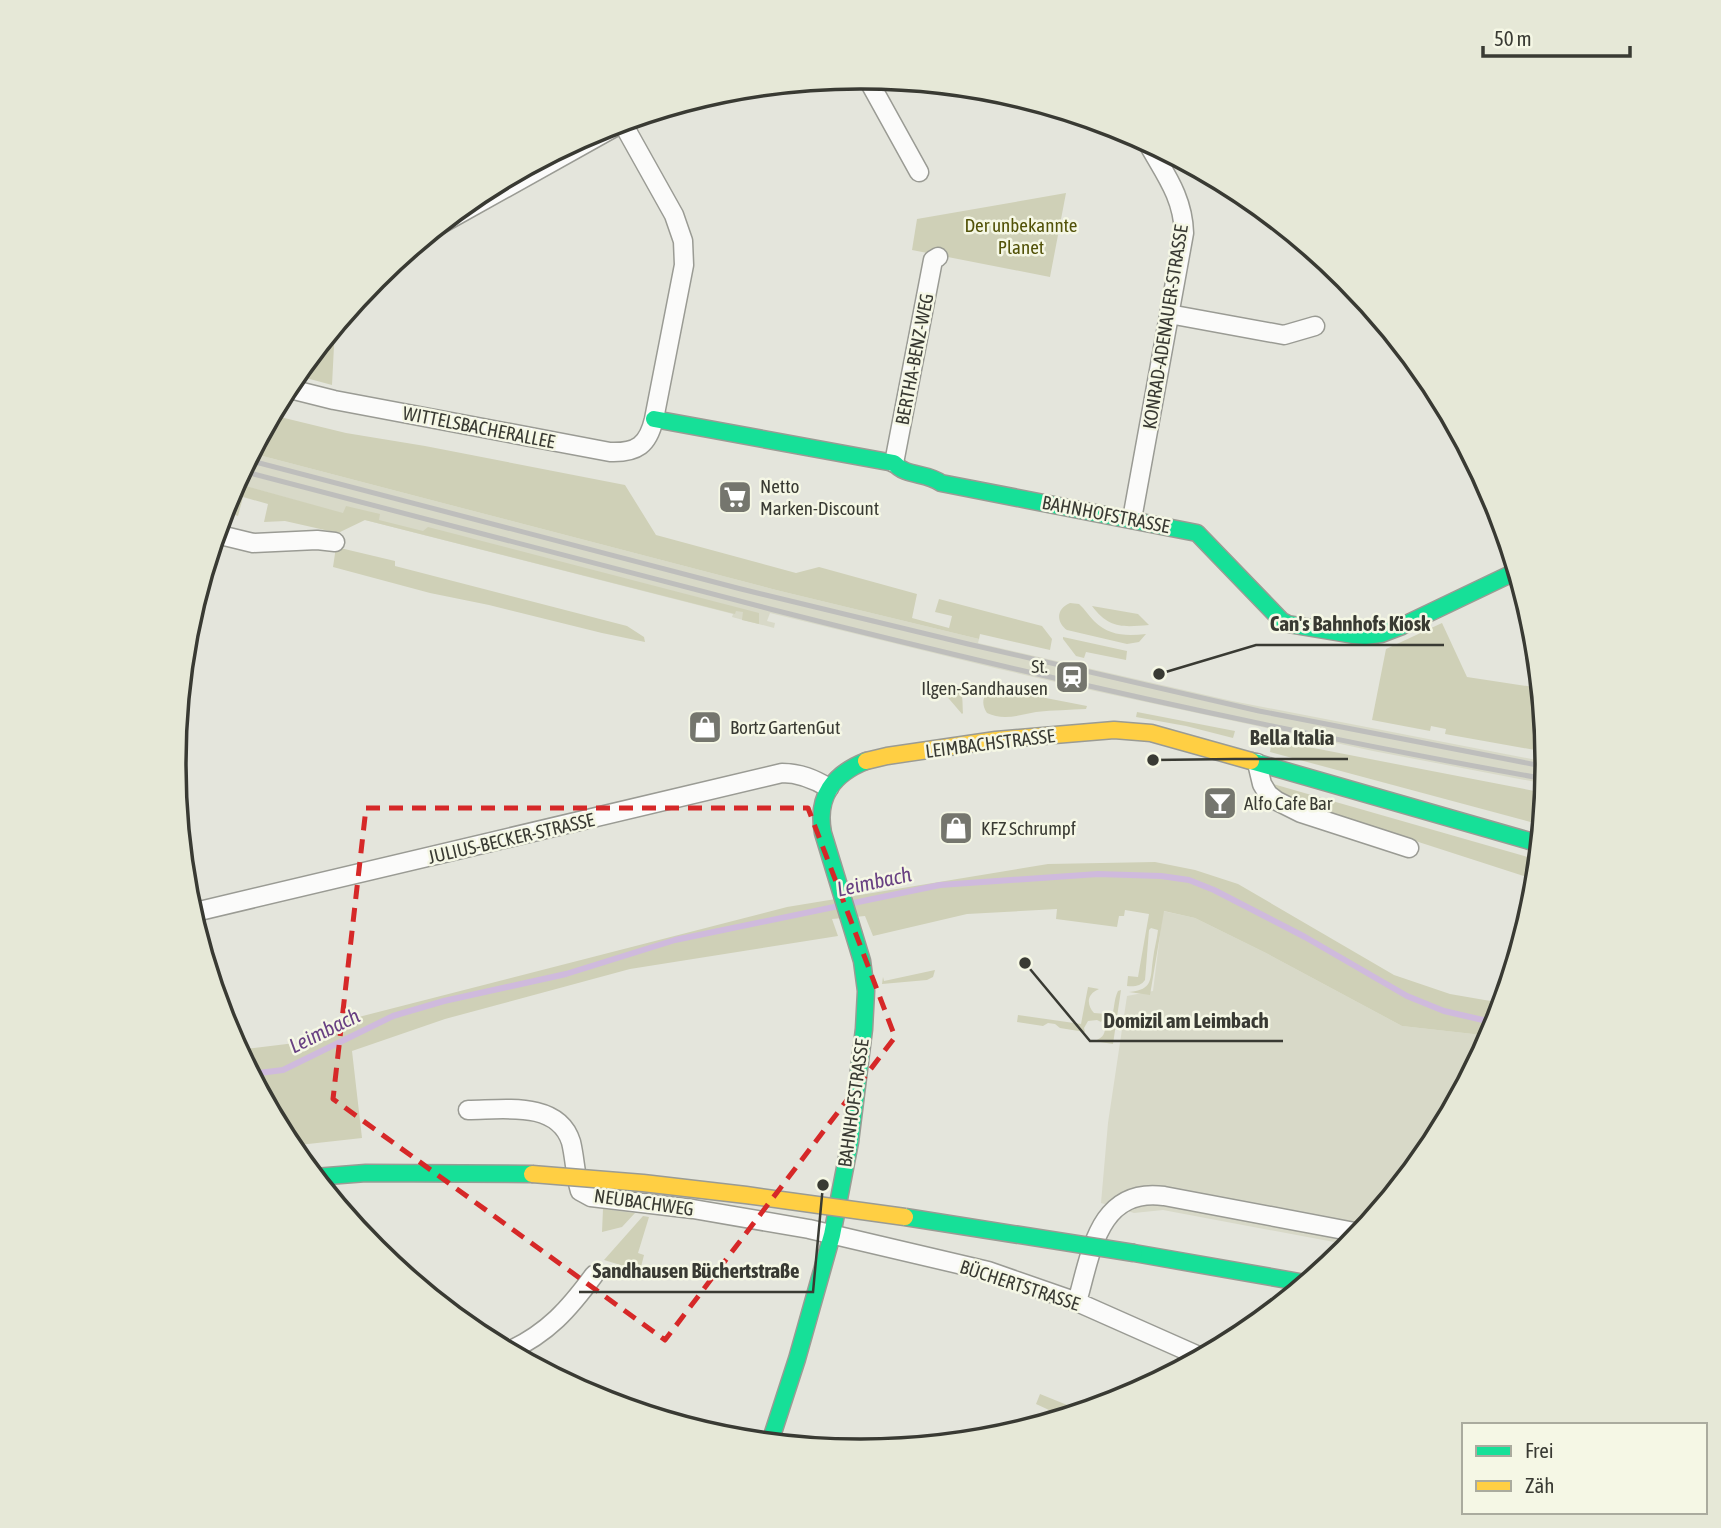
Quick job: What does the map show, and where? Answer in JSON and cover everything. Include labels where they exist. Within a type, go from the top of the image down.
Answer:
[{"type":"street","points":[[873,90],[919,172]]},
{"type":"street","points":[[627,131],[674,215],[684,249],[684,265],[654,419]]},
{"type":"street","name":"KONRAD-ADENAUER-STRASSE","points":[[1132,520],[1183,239],[1183,213],[1175,191],[1156,158]]},
{"type":"street","name":"BERTHA-BENZ-WEG","points":[[894,463],[933,260],[938,257]]},
{"type":"street","points":[[1169,314],[1284,335],[1315,326]]},
{"type":"street","name":"WITTELSBACHERALLEE","points":[[298,391],[610,452],[624,453],[645,442],[654,419]]},
{"type":"street","name":"BAHNHOFSTRASSE","points":[[654,419],[894,463],[900,470],[933,477],[941,483],[1197,533],[1282,621],[1288,624],[1354,635],[1376,635],[1402,626],[1508,575]]},
{"type":"street","points":[[226,536],[253,543],[317,540],[335,542]]},
{"type":"street","name":"LEIMBACHSTRASSE","points":[[829,788],[838,776],[848,769],[875,759],[1032,736],[1111,729],[1133,730],[1154,733],[1530,841]]},
{"type":"street","points":[[1257,763],[1262,784],[1268,794],[1277,800],[1301,813],[1409,848]]},
{"type":"street","name":"JULIUS-BECKER-STRASSE","points":[[203,911],[782,773],[810,778],[829,788]]},
{"type":"street","name":"BAHNHOFSTRASSE","points":[[773,1433],[791,1382],[832,1235],[861,1067],[866,991],[862,961],[821,822],[822,804],[829,788]]},
{"type":"street","name":"NEUBACHWEG","points":[[468,1111],[529,1111],[557,1119],[571,1143],[580,1191],[591,1197],[693,1209],[832,1235]]},
{"type":"street","points":[[326,1176],[366,1173],[532,1174],[643,1182],[962,1224],[1293,1281]]},
{"type":"street","points":[[1077,1302],[1103,1223],[1114,1209],[1129,1199],[1164,1196],[1348,1231]]},
{"type":"street","name":"BÜCHERTSTRASSE","points":[[832,1235],[988,1270],[1077,1302],[1190,1352]]},
{"type":"street","points":[[519,1346],[541,1334],[572,1304],[594,1275]]},
{"type":"highlighted area","points":[[366,808],[808,808],[895,1037],[665,1340],[333,1099]]},
{"type":"shaded area","points":[[261,456],[776,590],[979,639],[978,643],[1232,701],[1535,760],[1535,782],[1373,751],[1095,691],[770,613],[767,621],[775,623],[774,628],[732,617],[733,614],[365,520],[246,486]]},
{"type":"shaded area","points":[[1163,911],[1195,918],[1402,1026],[1478,1035],[1445,1101],[1422,1139],[1368,1209],[1336,1242],[1163,1210],[1134,1213],[1101,1203],[1108,1123],[1127,996],[1153,991]]},
{"type":"green space","name":"Der unbekannte Planet","points":[[1066,193],[1050,277],[912,250],[917,219]]},
{"type":"green space","points":[[334,342],[332,385],[307,378]]},
{"type":"green space","points":[[282,417],[346,433],[625,485],[656,535],[796,573],[819,567],[917,594],[912,618],[949,628],[952,616],[935,612],[939,599],[1042,626],[1052,639],[1050,650],[980,634],[979,639],[776,590],[261,456]]},
{"type":"green space","points":[[246,486],[343,513],[346,506],[380,514],[379,520],[423,531],[428,527],[759,613],[759,624],[742,620],[743,612],[736,611],[735,614],[365,520],[338,533],[285,521],[264,522],[268,504],[243,497],[238,516],[234,515]]},
{"type":"green space","points":[[336,547],[395,561],[395,566],[627,626],[644,637],[645,642],[430,593],[333,567]]},
{"type":"green space","points":[[1070,603],[1079,604],[1106,630],[1125,635],[1146,634],[1139,642],[1127,644],[1067,630],[1059,616],[1062,609]]},
{"type":"green space","points":[[1092,606],[1138,614],[1149,625],[1111,623]]},
{"type":"green space","points":[[1442,623],[1467,677],[1530,687],[1535,750],[1445,734],[1446,729],[1431,726],[1430,731],[1372,720],[1386,649]]},
{"type":"green space","points":[[1063,637],[1127,651],[1126,660],[1086,652],[1084,658],[1076,656]]},
{"type":"green space","points":[[946,684],[959,690],[962,714],[944,693],[943,686]]},
{"type":"green space","points":[[995,689],[1087,706],[1086,709],[999,717],[987,713],[984,705],[985,695]]},
{"type":"green space","points":[[1137,712],[1235,731],[1233,738],[1136,717]]},
{"type":"green space","points":[[1267,739],[1534,791],[1532,822],[1270,752],[1271,746],[1266,745]]},
{"type":"green space","points":[[1273,784],[1528,857],[1525,876],[1301,804],[1280,794]]},
{"type":"green space","points":[[1155,862],[1195,870],[1238,884],[1394,975],[1450,994],[1492,1001],[1478,1035],[1402,1026],[1195,918],[1164,911],[1150,995],[1129,992],[1143,989],[1149,982],[1158,930],[1149,930],[1145,980],[1137,986],[1127,986],[1128,976],[1138,977],[1149,914],[1125,910],[1124,916],[1119,916],[1117,927],[1056,919],[1057,909],[967,914],[873,936],[865,916],[832,919],[838,936],[630,969],[445,1019],[352,1051],[362,1138],[303,1145],[276,1101],[249,1049],[295,1043],[347,1020],[787,907],[1048,864]]},
{"type":"green space","points":[[935,970],[933,977],[927,980],[882,984],[883,977],[884,981]]},
{"type":"green space","points":[[1088,987],[1099,989],[1090,996],[1091,1010],[1094,1013],[1107,1014],[1101,1022],[1088,1021],[1085,1032],[1060,1028],[1055,1024],[1048,1023],[1043,1026],[1017,1022],[1018,1015],[1081,1024]]},
{"type":"green space","points":[[1121,990],[1113,1044],[1094,1041],[1103,1035],[1118,991]]},
{"type":"green space","points":[[603,1209],[635,1213],[622,1227],[602,1232]]},
{"type":"green space","points":[[643,1216],[649,1217],[638,1253],[644,1255],[640,1271],[604,1260]]},
{"type":"green space","points":[[1040,1394],[1069,1406],[1048,1412],[1036,1404]]},
{"type":"waterway","name":"Leimbach","points":[[261,1073],[283,1070],[393,1016],[444,1001],[566,974],[675,940],[940,885],[1098,874],[1161,876],[1189,880],[1305,937],[1407,996],[1444,1011],[1485,1020]]},
{"type":"railway","points":[[257,462],[741,589],[968,644],[1259,711],[1535,765]]},
{"type":"railway","points":[[252,474],[963,657],[1253,722],[1535,777]]},
{"type":"traffic: fast","points":[[654,419],[894,463],[904,470],[941,483],[1197,533],[1282,621],[1288,624],[1354,635],[1381,634],[1508,575]]},
{"type":"traffic: fast","points":[[773,1433],[832,1235],[850,1142],[864,1029],[866,991],[862,961],[823,833],[822,808],[829,788],[836,780],[854,766],[866,761]]},
{"type":"traffic: fast","points":[[1251,761],[1530,841]]},
{"type":"traffic: fast","points":[[326,1176],[366,1173],[532,1174]]},
{"type":"traffic: fast","points":[[905,1217],[1134,1253]]},
{"type":"traffic: fast","points":[[1134,1253],[1293,1281]]},
{"type":"traffic: slow","points":[[866,761],[996,740],[1114,730],[1151,733],[1251,761]]},
{"type":"traffic: slow","points":[[532,1174],[643,1183],[905,1217]]},
{"type":"place","name":"Netto Marken-Discount","points":[[735,497]]},
{"type":"place","name":"Can's Bahnhofs Kiosk","points":[[1159,674]]},
{"type":"place","name":"St. Ilgen-Sandhausen","points":[[1072,677]]},
{"type":"place","name":"Bortz GartenGut","points":[[705,727]]},
{"type":"place","name":"Bella Italia","points":[[1153,760]]},
{"type":"place","name":"Alfo Cafe Bar","points":[[1220,803]]},
{"type":"place","name":"KFZ Schrumpf","points":[[956,828]]},
{"type":"place","name":"Domizil am Leimbach","points":[[1025,963]]},
{"type":"place","name":"Sandhausen Büchertstraße","points":[[823,1185]]}]
